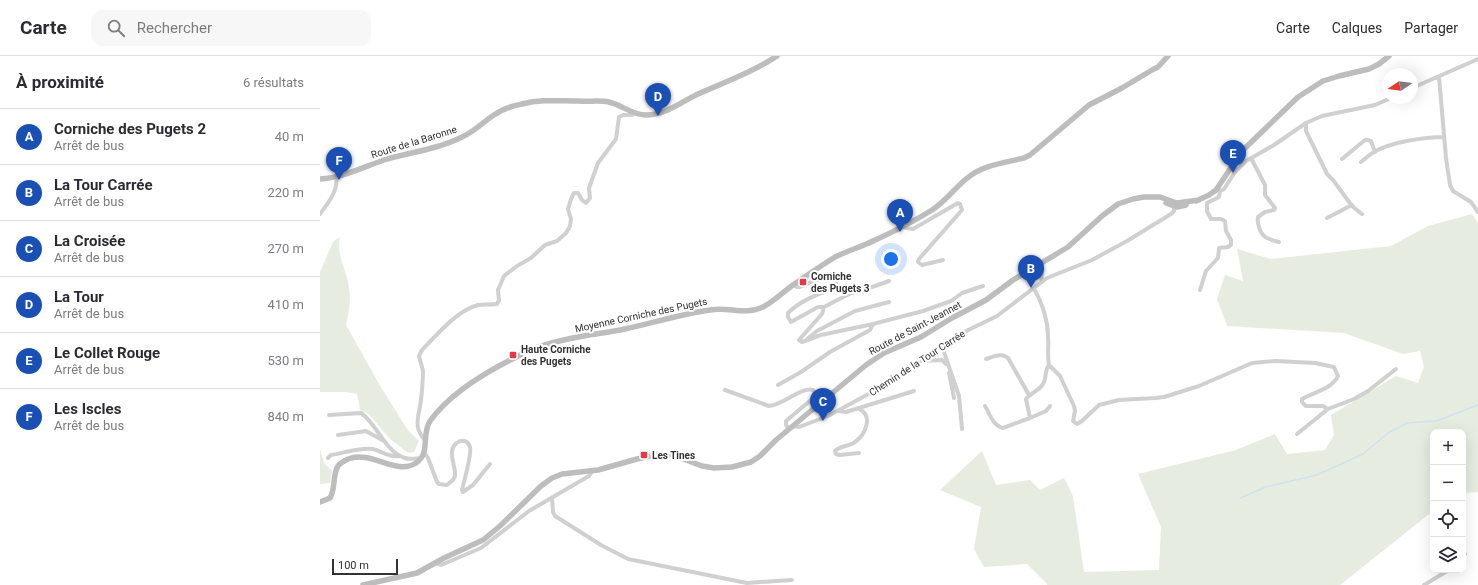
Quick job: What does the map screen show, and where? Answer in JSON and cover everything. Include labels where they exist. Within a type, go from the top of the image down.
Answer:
[{"type":"main road","name":"Route de la Baronne","points":[[320,179],[336,176],[399,156],[435,148],[469,134],[493,115],[501,111],[523,104],[559,100],[605,102],[615,104],[635,113],[650,114],[672,109],[694,96],[750,72],[777,56]]},
{"type":"main road","name":"Moyenne Corniche des Pugets","points":[[421,458],[424,452],[426,432],[430,422],[452,397],[477,380],[532,350],[553,343],[709,310],[724,309],[751,311],[765,306],[793,285],[835,258],[876,240],[936,208],[966,179],[982,168],[1024,158],[1030,155],[1089,104],[1122,88],[1158,67],[1168,56]]},
{"type":"main road","points":[[1173,204],[1182,206],[1199,200],[1218,190],[1242,151],[1298,97],[1323,81],[1365,71],[1379,64],[1389,56]]},
{"type":"main road","name":"Route de Saint-Jeannet","points":[[363,585],[415,574],[490,535],[532,494],[552,478],[569,473],[592,470],[661,454],[673,455],[708,467],[720,468],[750,462],[760,456],[791,428],[874,359],[889,350],[920,337],[952,318],[981,304],[1013,280],[1068,247],[1102,216],[1118,204],[1139,198],[1155,198],[1173,204]]},
{"type":"main road","points":[[320,502],[326,501],[332,496],[335,473],[340,464],[350,458],[366,457],[392,465],[405,467],[414,464],[421,458]]},
{"type":"street","points":[[1418,86],[1478,59]]},
{"type":"street","points":[[1439,77],[1450,185],[1453,191],[1471,202],[1478,212]]},
{"type":"street","points":[[1200,290],[1206,271],[1218,258],[1219,248],[1228,247],[1231,244],[1231,240],[1226,231],[1226,221],[1211,218],[1207,210],[1207,203],[1219,197],[1218,190],[1224,189],[1240,166],[1306,123],[1322,116],[1375,105],[1382,102]]},
{"type":"street","points":[[426,441],[418,430],[417,424],[417,415],[421,401],[423,371],[419,356],[422,350],[466,310],[479,305],[497,304],[499,300],[498,290],[504,276],[531,258],[545,245],[557,241],[566,233],[570,226],[571,219],[568,209],[574,193],[578,194],[586,203],[590,198],[589,188],[598,163],[616,139],[619,117],[623,115],[632,115],[635,113]]},
{"type":"street","points":[[1306,123],[1306,131],[1327,174],[1352,205],[1362,214]]},
{"type":"street","points":[[1361,162],[1375,152],[1387,147],[1422,137],[1444,136]]},
{"type":"street","points":[[1342,159],[1365,140],[1371,141],[1375,152]]},
{"type":"street","points":[[1251,158],[1265,185],[1265,195],[1274,208],[1274,210],[1265,212],[1258,217],[1257,220],[1260,233],[1263,237],[1279,242]]},
{"type":"street","points":[[320,214],[330,199],[336,186],[336,176]]},
{"type":"street","points":[[904,226],[906,228],[913,229],[958,203],[960,204],[962,210],[918,262],[922,265],[943,260]]},
{"type":"street","name":"Chemin de la Tour Carrée","points":[[791,428],[799,427],[839,411],[887,384],[954,336],[997,316],[1053,275],[1092,260],[1171,214],[1173,204]]},
{"type":"street","points":[[1327,218],[1352,205]]},
{"type":"street","points":[[1041,264],[1042,282]]},
{"type":"street","points":[[793,285],[799,288],[819,280],[829,278],[836,281],[836,287],[834,289],[817,295],[796,306],[788,313],[788,317],[791,322],[818,307],[824,307],[851,293],[889,281]]},
{"type":"street","points":[[824,307],[822,314],[799,340],[800,342],[821,335],[873,324],[923,311],[951,301],[962,293],[983,286]]},
{"type":"street","points":[[1030,418],[1026,399],[1045,382],[1046,371],[1049,365],[1046,323],[1038,296],[1034,289]]},
{"type":"street","points":[[805,341],[817,331],[855,311],[889,302]]},
{"type":"street","points":[[778,385],[801,372],[830,352],[870,330],[873,324]]},
{"type":"street","points":[[954,336],[945,348],[944,352],[959,396],[962,429]]},
{"type":"street","points":[[986,359],[1000,354],[1008,358],[1029,395]]},
{"type":"street","points":[[919,361],[944,361],[948,370],[954,398]]},
{"type":"street","points":[[1049,365],[1060,376],[1064,383],[1076,412],[1073,421],[1077,424],[1080,423],[1099,405],[1119,400],[1164,396],[1199,386],[1252,363],[1264,361],[1315,363],[1334,367],[1338,376],[1336,380],[1326,388],[1302,399],[1302,402],[1306,406],[1323,406],[1328,409]]},
{"type":"street","points":[[1296,434],[1328,409],[1354,399],[1368,391],[1396,369]]},
{"type":"street","points":[[726,390],[769,406],[777,404],[805,390],[812,389],[815,391],[814,396],[786,422],[786,425],[791,428]]},
{"type":"street","points":[[839,411],[846,412],[859,409],[914,391]]},
{"type":"street","points":[[986,406],[995,424],[1003,428],[1046,411],[1050,406]]},
{"type":"street","points":[[859,409],[863,410],[866,417],[866,429],[852,445],[837,449],[835,451],[836,454],[839,455],[859,453]]},
{"type":"street","points":[[329,415],[361,413],[400,456],[407,459],[421,458]]},
{"type":"street","points":[[338,435],[366,431],[386,442]]},
{"type":"street","points":[[424,452],[428,458],[436,482],[447,485],[455,476],[451,453],[453,446],[462,440],[467,442],[470,446],[470,454],[462,490],[463,492],[473,485],[490,464]]},
{"type":"street","points":[[328,458],[331,455],[366,448],[374,449],[395,457],[400,456]]},
{"type":"street","points":[[436,563],[441,565],[481,548],[529,511],[589,476],[592,470]]},
{"type":"street","points":[[552,498],[553,512],[555,516],[628,559],[747,583],[792,580]]},
{"type":"street","points":[[1424,585],[1444,573]]},
{"type":"shaded area","points":[[1472,214],[1478,223],[1478,492],[1466,493],[1466,429],[1430,429],[1430,513],[1340,585],[1047,585],[1027,564],[984,567],[974,549],[981,507],[940,490],[982,451],[996,485],[1030,480],[1040,490],[1064,478],[1073,496],[1084,572],[1159,570],[1161,527],[1138,474],[1236,450],[1275,434],[1287,454],[1325,450],[1334,435],[1331,415],[1396,376],[1418,383],[1424,367],[1420,351],[1403,354],[1344,333],[1227,326],[1217,299],[1225,275],[1243,281],[1237,249],[1271,259],[1391,246],[1428,226]]},
{"type":"shaded area","points":[[340,237],[339,250],[350,293],[346,325],[379,384],[407,429],[419,441],[414,452],[408,453],[389,438],[369,414],[360,410],[357,394],[346,392],[320,392],[320,272],[333,242]]},
{"type":"shaded area","points":[[320,449],[324,463],[332,471],[330,483],[320,484]]},
{"type":"waterway","points":[[1240,498],[1266,487],[1317,475],[1363,454],[1388,433],[1407,423],[1436,421],[1478,405]]},
{"type":"place","name":"La Tour","points":[[658,116]]},
{"type":"place","name":"Le Collet Rouge","points":[[1233,173]]},
{"type":"place","name":"Les Iscles","points":[[339,180]]},
{"type":"place","name":"Corniche des Pugets 2","points":[[900,232]]},
{"type":"place","name":"Corniche des Pugets 3","points":[[803,282]]},
{"type":"place","name":"La Tour Carrée","points":[[1031,288]]},
{"type":"place","name":"Haute Corniche des Pugets","points":[[513,355]]},
{"type":"place","name":"La Croisée","points":[[823,421]]},
{"type":"place","name":"Les Tines","points":[[644,455]]}]
